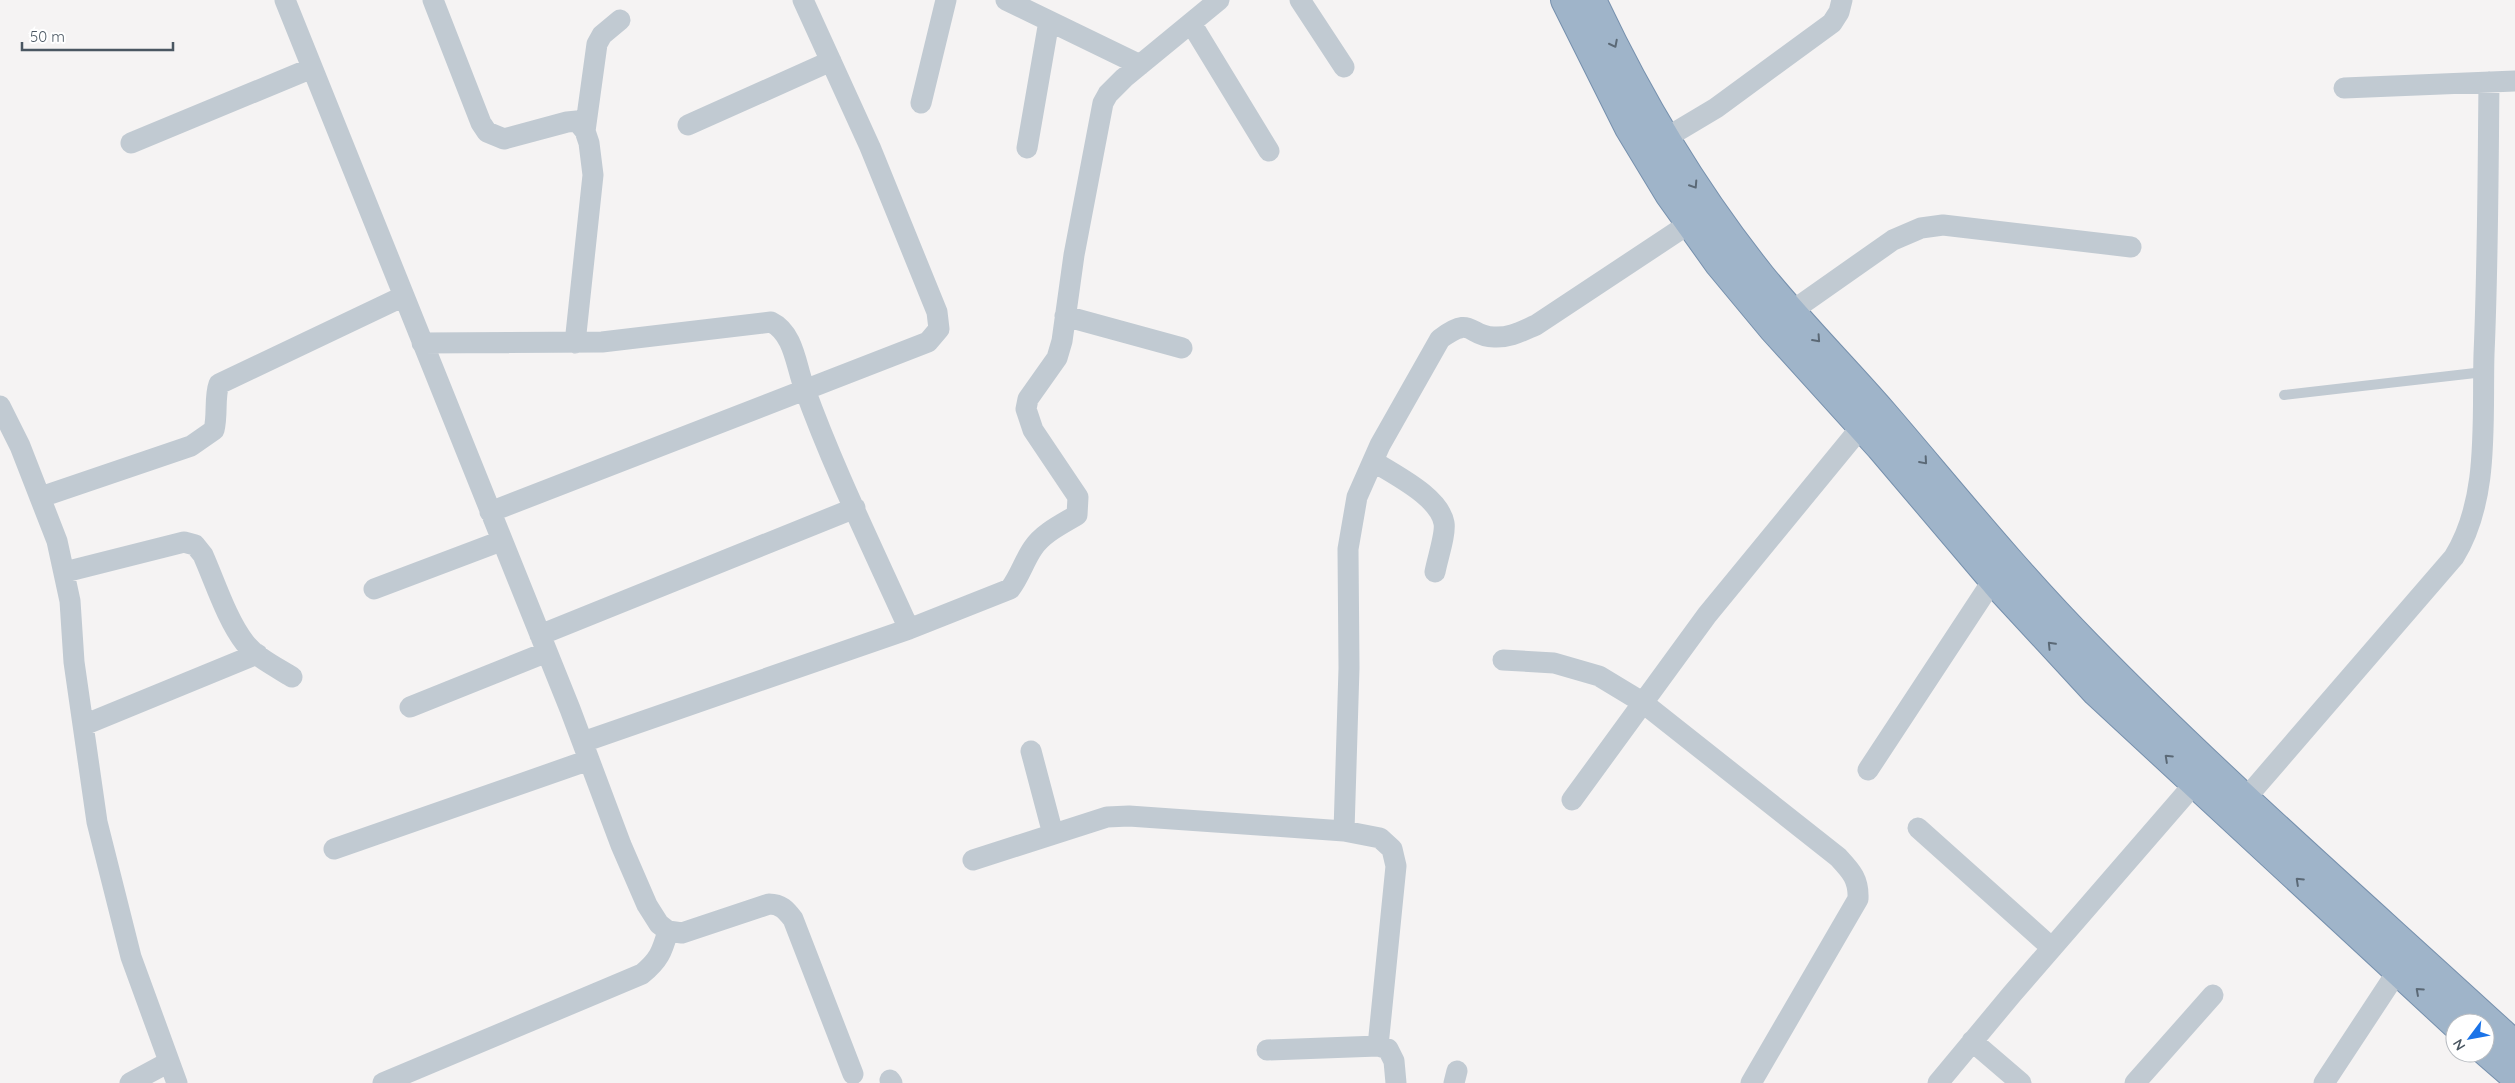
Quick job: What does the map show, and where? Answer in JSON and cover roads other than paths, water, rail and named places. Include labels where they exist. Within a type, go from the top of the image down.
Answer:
[{"type":"highway","points":[[1565,0],[1629,128],[1718,264],[1773,329],[1862,426],[2046,640],[2096,692],[2445,1015]]},
{"type":"highway","points":[[1592,0],[1664,140],[1729,235],[1792,311],[1862,389],[2042,598],[2134,692],[2246,798],[2515,1045]]},
{"type":"highway","points":[[2495,1060],[2515,1077]]},
{"type":"street","points":[[285,0],[586,751],[621,845],[647,905],[659,924],[668,931],[682,933],[769,904],[778,904],[787,910],[793,919],[853,1074]]},
{"type":"street","points":[[433,0],[481,123],[487,132],[504,139],[577,121],[585,131],[589,143],[593,175],[575,343]]},
{"type":"street","points":[[490,512],[805,388],[928,342],[939,329],[937,312],[870,147],[803,0]]},
{"type":"street","points":[[921,103],[946,0]]},
{"type":"street","points":[[1006,0],[1140,65]]},
{"type":"street","points":[[334,848],[1010,589],[1019,578],[1034,547],[1047,534],[1077,515],[1078,497],[1033,430],[1026,409],[1028,399],[1057,358],[1074,255],[1103,103],[1108,94],[1140,65],[1219,0]]},
{"type":"street","points":[[1300,0],[1344,68]]},
{"type":"street","points":[[1664,140],[1716,108],[1832,23],[1839,12],[1842,0]]},
{"type":"street","points":[[585,131],[598,44],[602,35],[620,20]]},
{"type":"street","points":[[1027,148],[1049,20]]},
{"type":"street","points":[[1191,23],[1269,151]]},
{"type":"street","points":[[688,125],[831,61]]},
{"type":"street","points":[[131,143],[312,68]]},
{"type":"street","points":[[2246,798],[2454,557],[2467,537],[2480,479],[2484,372],[2489,82]]},
{"type":"street","points":[[2344,88],[2515,82]]},
{"type":"street","points":[[1344,831],[1349,668],[1348,549],[1357,497],[1372,462],[1440,338],[1453,329],[1468,327],[1491,338],[1509,337],[1536,325],[1690,223]]},
{"type":"street","points":[[1792,311],[1893,240],[1921,228],[1943,225],[2131,247]]},
{"type":"street","points":[[41,497],[191,446],[214,430],[218,416],[217,391],[219,384],[404,296]]},
{"type":"street","points":[[1065,316],[1182,348]]},
{"type":"street","points":[[422,343],[602,342],[771,322],[780,326],[788,339],[805,388],[855,508],[909,629]]},
{"type":"street","points":[[0,406],[41,497],[57,541],[70,602],[74,662],[97,822],[131,957],[178,1083]]},
{"type":"street","points":[[1572,800],[1707,615],[1862,426]]},
{"type":"street","points":[[1372,462],[1427,496],[1438,509],[1444,524],[1435,572]]},
{"type":"street","points":[[410,707],[543,643],[855,508]]},
{"type":"street","points":[[374,590],[501,541]]},
{"type":"street","points":[[65,572],[184,542],[195,545],[203,555],[237,632],[246,645],[292,677]]},
{"type":"street","points":[[1868,770],[1993,580]]},
{"type":"street","points":[[84,725],[257,654]]},
{"type":"street","points":[[1503,660],[1554,663],[1581,670],[1599,676],[1642,702],[1838,857],[1855,875],[1859,885],[1858,899],[1751,1083]]},
{"type":"street","points":[[1031,751],[1053,834]]},
{"type":"street","points":[[1938,1083],[1972,1041],[2195,783]]},
{"type":"street","points":[[973,860],[1107,817],[1129,816],[1344,831],[1380,838],[1392,849],[1396,866],[1378,1046]]},
{"type":"street","points":[[1918,828],[2052,948]]},
{"type":"street","points":[[383,1083],[642,974],[655,963],[661,954],[668,931]]},
{"type":"street","points":[[2324,1083],[2397,972],[2418,956]]},
{"type":"street","points":[[2135,1083],[2213,996]]},
{"type":"street","points":[[1972,1041],[2021,1083]]},
{"type":"street","points":[[1268,1050],[1378,1046],[1388,1049],[1394,1061],[1396,1083]]},
{"type":"street","points":[[130,1083],[169,1062]]},
{"type":"lane","points":[[2284,395],[2484,372]]}]
